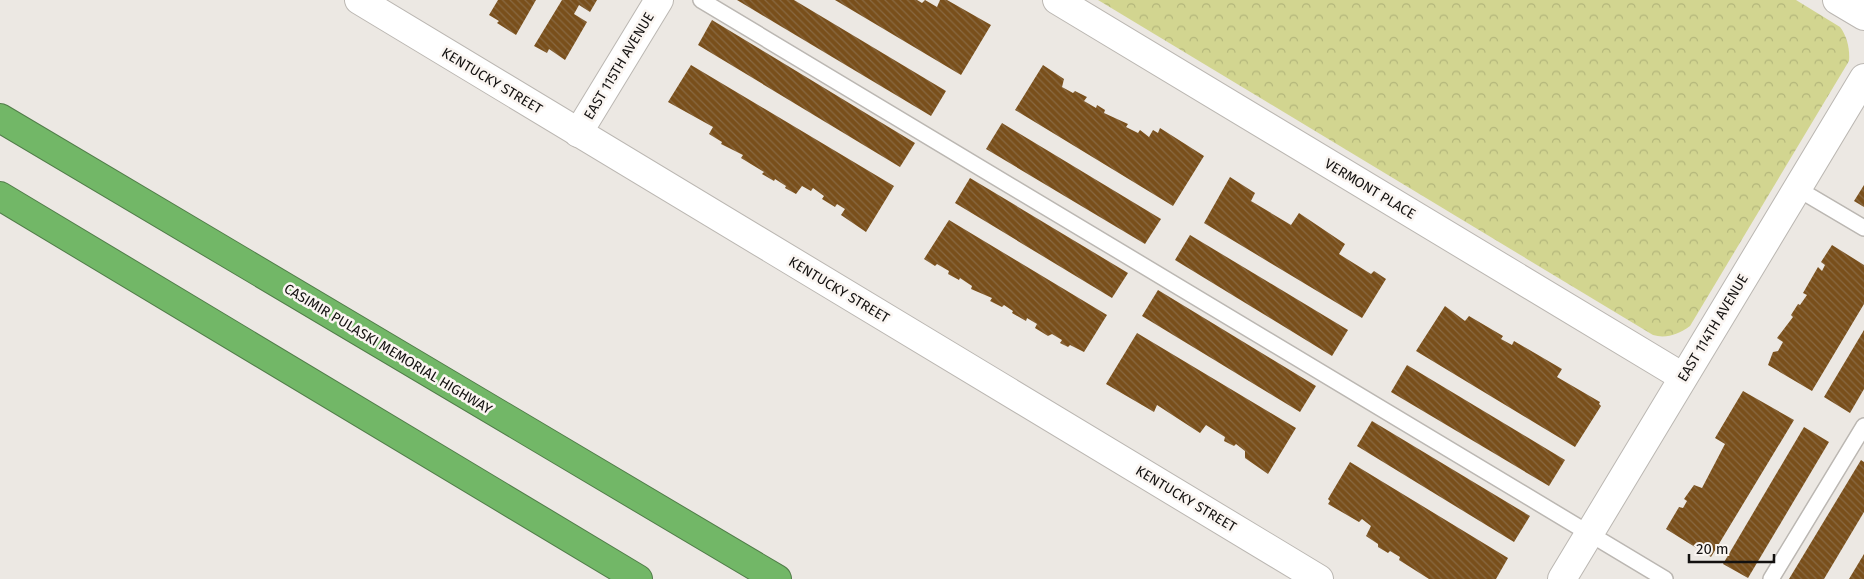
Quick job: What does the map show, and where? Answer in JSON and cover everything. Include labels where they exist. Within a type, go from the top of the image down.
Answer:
[{"type":"highway","name":"CASIMIR PULASKI MEMORIAL HIGHWAY","points":[[0,118],[777,579]]},
{"type":"highway","points":[[0,196],[638,579]]},
{"type":"street","name":"KENTUCKY STREET","points":[[359,0],[1319,579]]},
{"type":"street","name":"EAST 115TH AVENUE","points":[[578,133],[659,0]]},
{"type":"street","name":"VERMONT PLACE","points":[[1057,0],[1683,377]]},
{"type":"street","points":[[1838,0],[1864,16]]},
{"type":"street","name":"EAST 114TH AVENUE","points":[[1562,579],[1864,78]]},
{"type":"lane","points":[[701,0],[1665,579]]},
{"type":"lane","points":[[1798,188],[1864,228]]},
{"type":"lane","points":[[1772,579],[1864,426]]},
{"type":"green space","points":[[1098,0],[1796,0],[1840,27],[1848,43],[1849,61],[1690,326],[1672,335],[1658,336],[1653,335]]},
{"type":"building","points":[[498,0],[536,0],[516,35],[497,23],[499,21],[489,15]]},
{"type":"building","points":[[562,0],[597,0],[590,12],[579,5],[574,14],[587,22],[565,60],[549,49],[547,53],[534,46]]},
{"type":"building","points":[[737,0],[794,0],[946,91],[931,116]]},
{"type":"building","points":[[835,0],[917,0],[922,3],[925,0],[937,7],[940,0],[947,0],[991,25],[961,75]]},
{"type":"building","points":[[712,20],[915,143],[900,167],[698,45]]},
{"type":"building","points":[[691,65],[894,186],[866,232],[841,215],[845,209],[837,204],[835,207],[822,199],[824,196],[813,188],[811,191],[802,186],[796,194],[785,188],[786,186],[775,179],[774,181],[762,174],[764,172],[741,158],[743,155],[721,144],[722,142],[709,134],[713,127],[668,102]]},
{"type":"building","points":[[1043,65],[1064,79],[1062,87],[1087,97],[1084,101],[1096,108],[1097,105],[1105,110],[1104,113],[1128,124],[1126,127],[1138,133],[1140,130],[1149,137],[1153,130],[1158,133],[1160,128],[1204,156],[1173,206],[1015,110]]},
{"type":"building","points":[[1002,123],[1161,219],[1145,244],[986,149]]},
{"type":"building","points":[[1230,177],[1255,193],[1251,201],[1291,225],[1299,213],[1345,244],[1339,254],[1371,274],[1374,271],[1386,279],[1362,318],[1204,223]]},
{"type":"building","points":[[970,178],[1128,273],[1112,298],[955,203]]},
{"type":"building","points":[[1864,185],[1864,207],[1854,201]]},
{"type":"building","points":[[949,220],[1107,315],[1084,352],[1070,345],[1068,347],[1060,343],[1062,340],[1052,334],[1048,336],[1035,328],[1037,324],[1027,318],[1026,321],[1012,313],[1013,311],[1004,305],[1002,307],[990,301],[992,298],[971,289],[972,286],[960,278],[959,280],[948,274],[949,271],[937,264],[935,266],[924,259]]},
{"type":"building","points":[[1190,235],[1348,330],[1332,356],[1175,260]]},
{"type":"building","points":[[1832,245],[1864,265],[1864,304],[1812,391],[1768,365],[1773,352],[1778,351],[1783,342],[1777,338],[1793,317],[1791,315],[1798,304],[1800,305],[1807,295],[1803,293],[1818,267],[1822,271],[1825,265],[1821,262]]},
{"type":"building","points":[[1158,290],[1316,386],[1300,412],[1142,316]]},
{"type":"building","points":[[1445,306],[1465,321],[1469,316],[1503,336],[1501,339],[1512,345],[1514,341],[1562,369],[1557,377],[1600,402],[1601,406],[1575,447],[1416,351]]},
{"type":"building","points":[[1864,330],[1864,389],[1850,413],[1824,397]]},
{"type":"building","points":[[1137,333],[1296,428],[1268,474],[1245,458],[1245,451],[1236,444],[1234,446],[1224,441],[1225,437],[1206,425],[1200,433],[1157,405],[1154,412],[1106,384]]},
{"type":"building","points":[[1407,365],[1565,460],[1549,486],[1391,392]]},
{"type":"building","points":[[1743,391],[1794,420],[1711,557],[1666,529],[1679,507],[1683,508],[1687,501],[1684,499],[1694,485],[1702,488],[1725,444],[1715,438]]},
{"type":"building","points":[[1372,421],[1530,516],[1514,542],[1357,446]]},
{"type":"building","points":[[1804,427],[1829,442],[1748,578],[1723,564]]},
{"type":"building","points":[[1861,460],[1864,462],[1864,512],[1824,579],[1789,579]]},
{"type":"building","points":[[1350,462],[1508,558],[1496,579],[1429,579],[1399,560],[1400,557],[1378,547],[1378,544],[1366,536],[1371,526],[1362,519],[1359,522],[1328,504],[1330,501],[1328,499]]},
{"type":"building","points":[[1864,554],[1864,579],[1849,579]]}]
